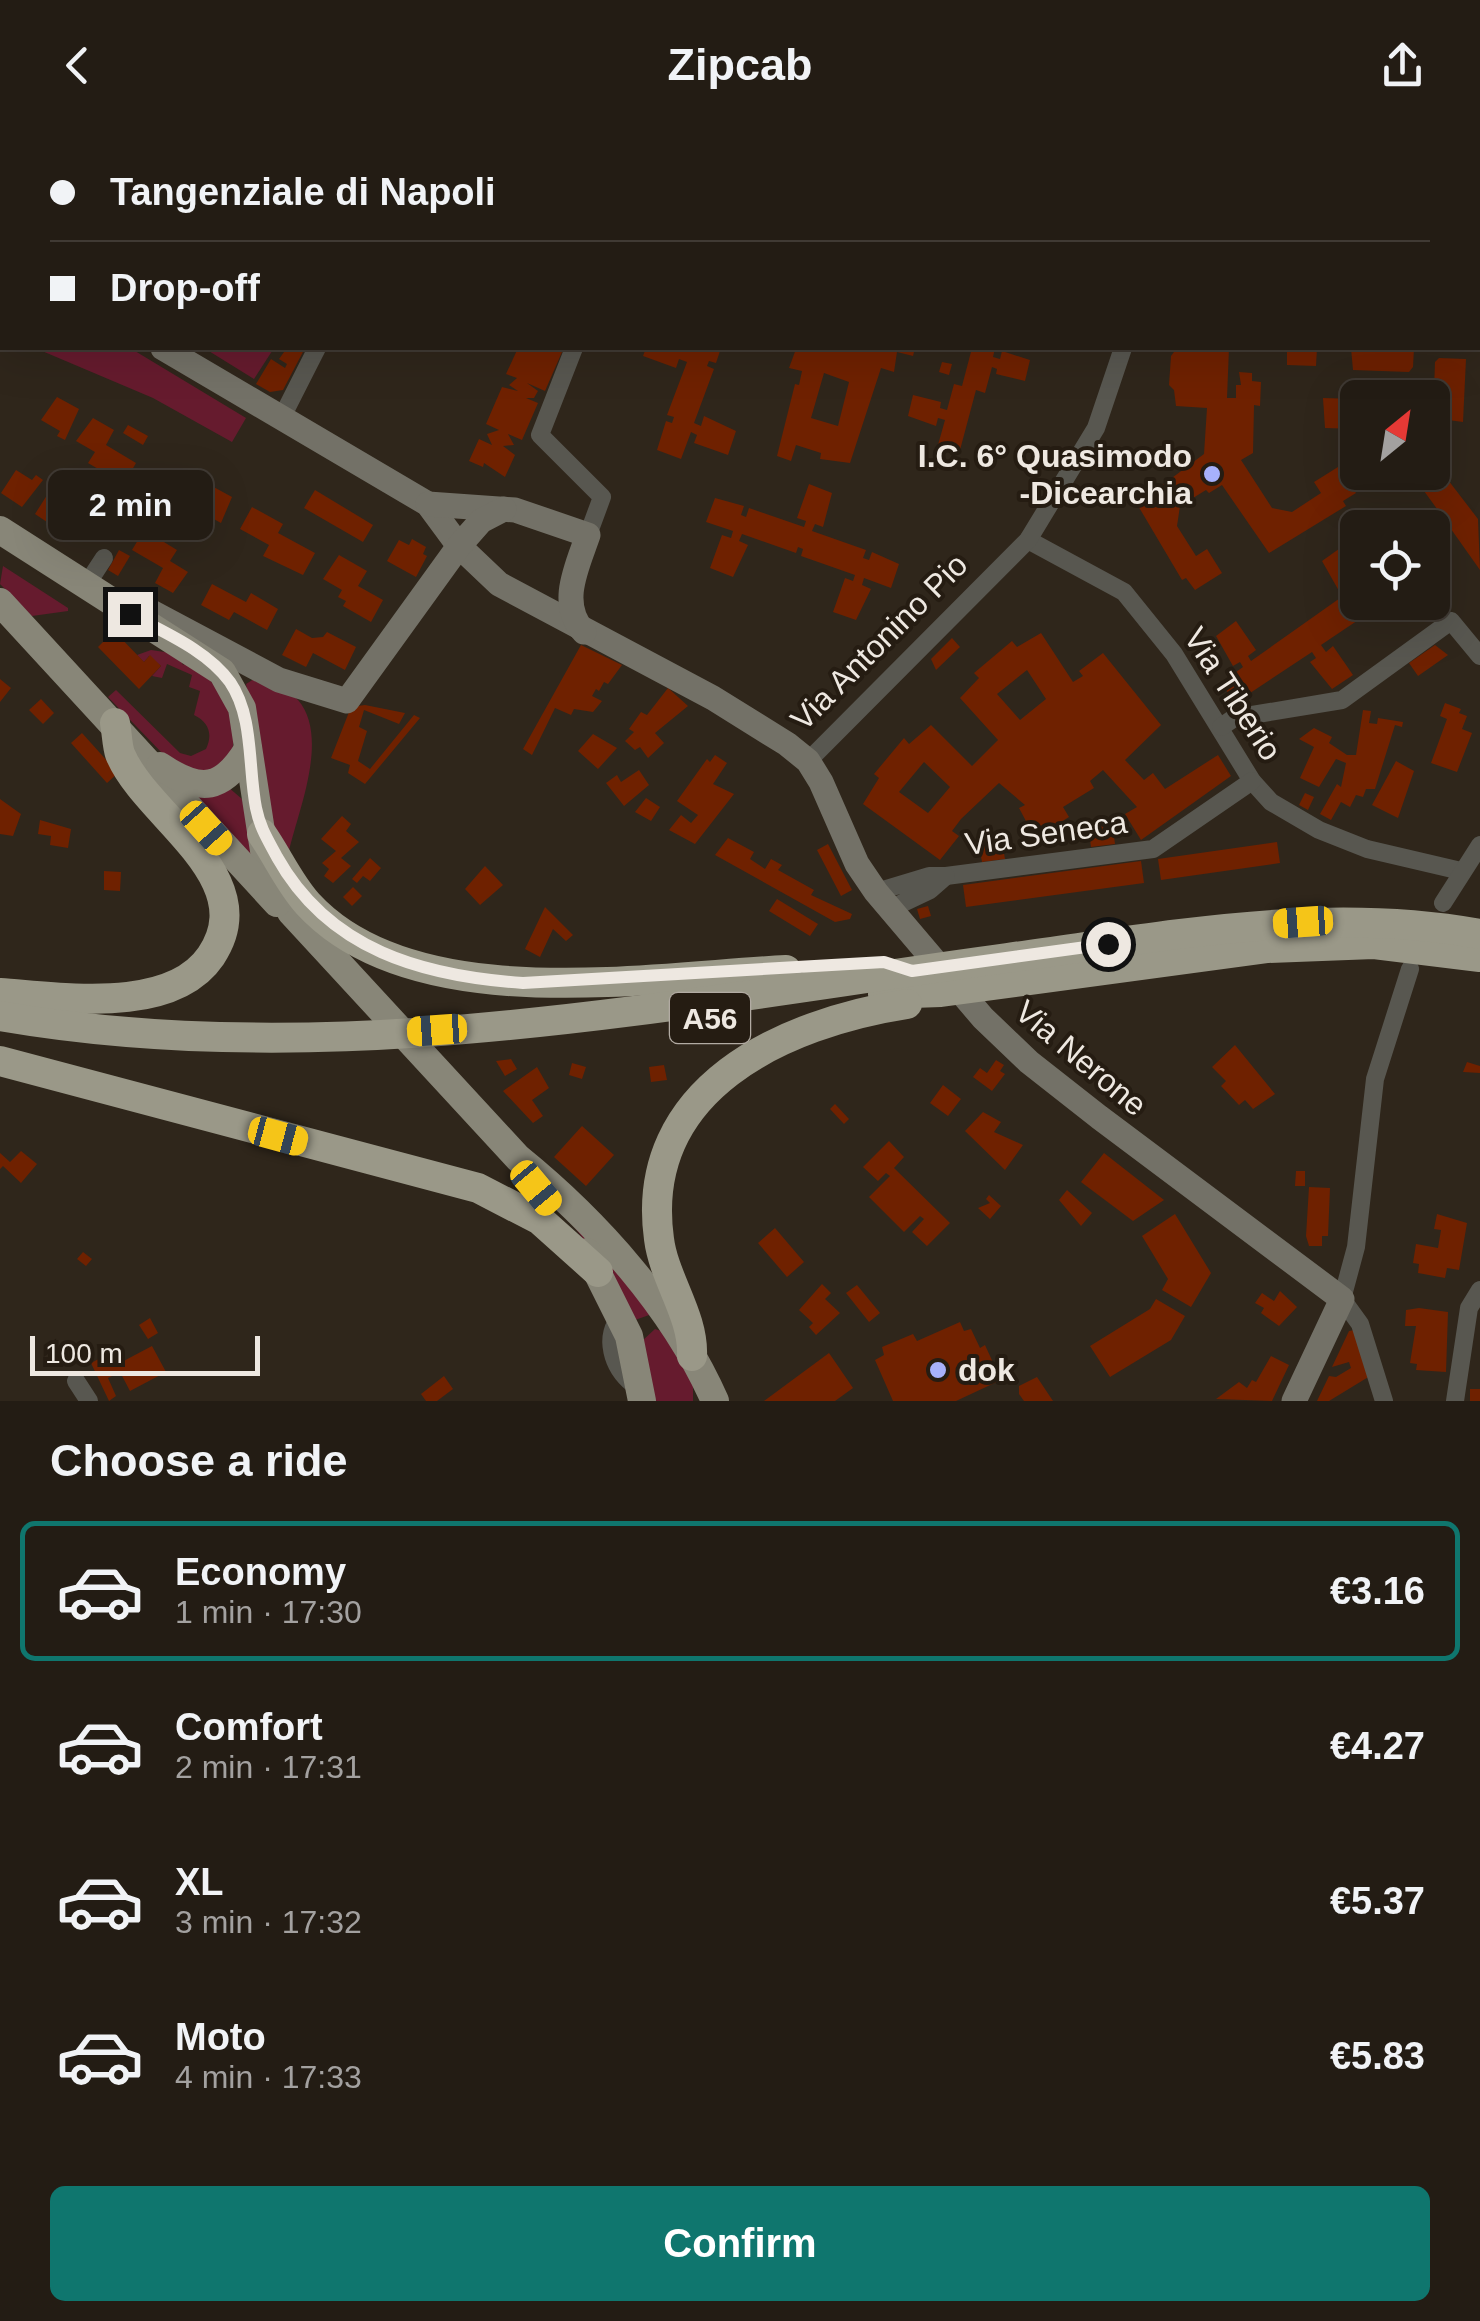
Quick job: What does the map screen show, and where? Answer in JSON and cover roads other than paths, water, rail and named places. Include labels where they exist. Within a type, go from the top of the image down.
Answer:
[{"type":"highway","points":[[0,993],[144,996],[191,977],[216,948],[225,913],[212,874],[120,753],[115,724]]},
{"type":"highway","points":[[262,834],[290,881],[328,922],[385,953],[458,976],[523,983],[884,962],[912,971]]},
{"type":"highway","name":"A56","points":[[0,1036],[172,1056],[346,1046],[473,1037],[915,990],[942,992],[993,972],[1303,922],[1406,923],[1480,934]]},
{"type":"highway","name":"A56","points":[[473,1037],[912,971],[993,972],[1304,946],[1374,944],[1480,957]]},
{"type":"highway","points":[[685,1344],[693,1337],[664,1264],[657,1219],[661,1178],[686,1118],[725,1073],[774,1042],[842,1016],[929,1001],[942,992]]},
{"type":"highway","name":"A56","points":[[0,1016],[174,1037],[346,1046]]},
{"type":"highway","points":[[0,1060],[478,1188],[540,1220],[598,1272]]},
{"type":"main road","points":[[0,530],[222,672],[242,708],[270,872],[290,912]]},
{"type":"main road","points":[[0,602],[147,757],[161,780],[268,896],[290,912],[518,1158],[598,1272],[642,1396]]},
{"type":"main road","points":[[147,757],[188,782],[210,784],[230,775],[248,749]]},
{"type":"main road","points":[[518,1158],[546,1180],[654,1296],[716,1401]]},
{"type":"main road","points":[[620,1332],[653,1324],[685,1344]]},
{"type":"street","name":"Via Antonino Pio","points":[[166,350],[428,504],[480,568],[548,616],[713,698],[764,728],[808,761],[1028,540],[1096,428],[1122,350]]},
{"type":"street","points":[[281,419],[316,350]]},
{"type":"street","points":[[573,350],[540,436],[602,497],[571,592],[572,614],[584,632]]},
{"type":"street","name":"Via Antonino Pio","points":[[428,504],[504,508],[588,535]]},
{"type":"street","points":[[104,558],[87,584],[137,604],[279,680],[347,701],[459,546],[481,520],[504,508]]},
{"type":"street","points":[[480,568],[478,548],[482,532],[504,508]]},
{"type":"street","name":"Via Tiberio","points":[[1028,540],[1124,592],[1174,654],[1252,781],[1271,802],[1319,830],[1402,860],[1461,871]]},
{"type":"street","points":[[548,616],[571,592]]},
{"type":"street","points":[[1221,727],[1234,718],[1342,700],[1451,621],[1480,656]]},
{"type":"street","name":"Via Nerone","points":[[808,761],[857,864],[883,901],[982,1018],[1029,1062],[1212,1205],[1342,1299]]},
{"type":"street","name":"Via Seneca","points":[[883,901],[929,876],[1154,848],[1252,781]]},
{"type":"street","points":[[1443,904],[1480,846]]},
{"type":"street","points":[[1294,1401],[1342,1299],[1356,1247],[1375,1078],[1410,969]]},
{"type":"street","points":[[1455,1401],[1468,1308],[1480,1290]]},
{"type":"street","points":[[1342,1299],[1360,1324],[1384,1401]]},
{"type":"street","points":[[76,1382],[89,1401]]},
{"type":"place","name":"I.C. 6° Quasimodo -Dicearchia","points":[[1212,474]]},
{"type":"place","name":"dok","points":[[938,1370]]}]
